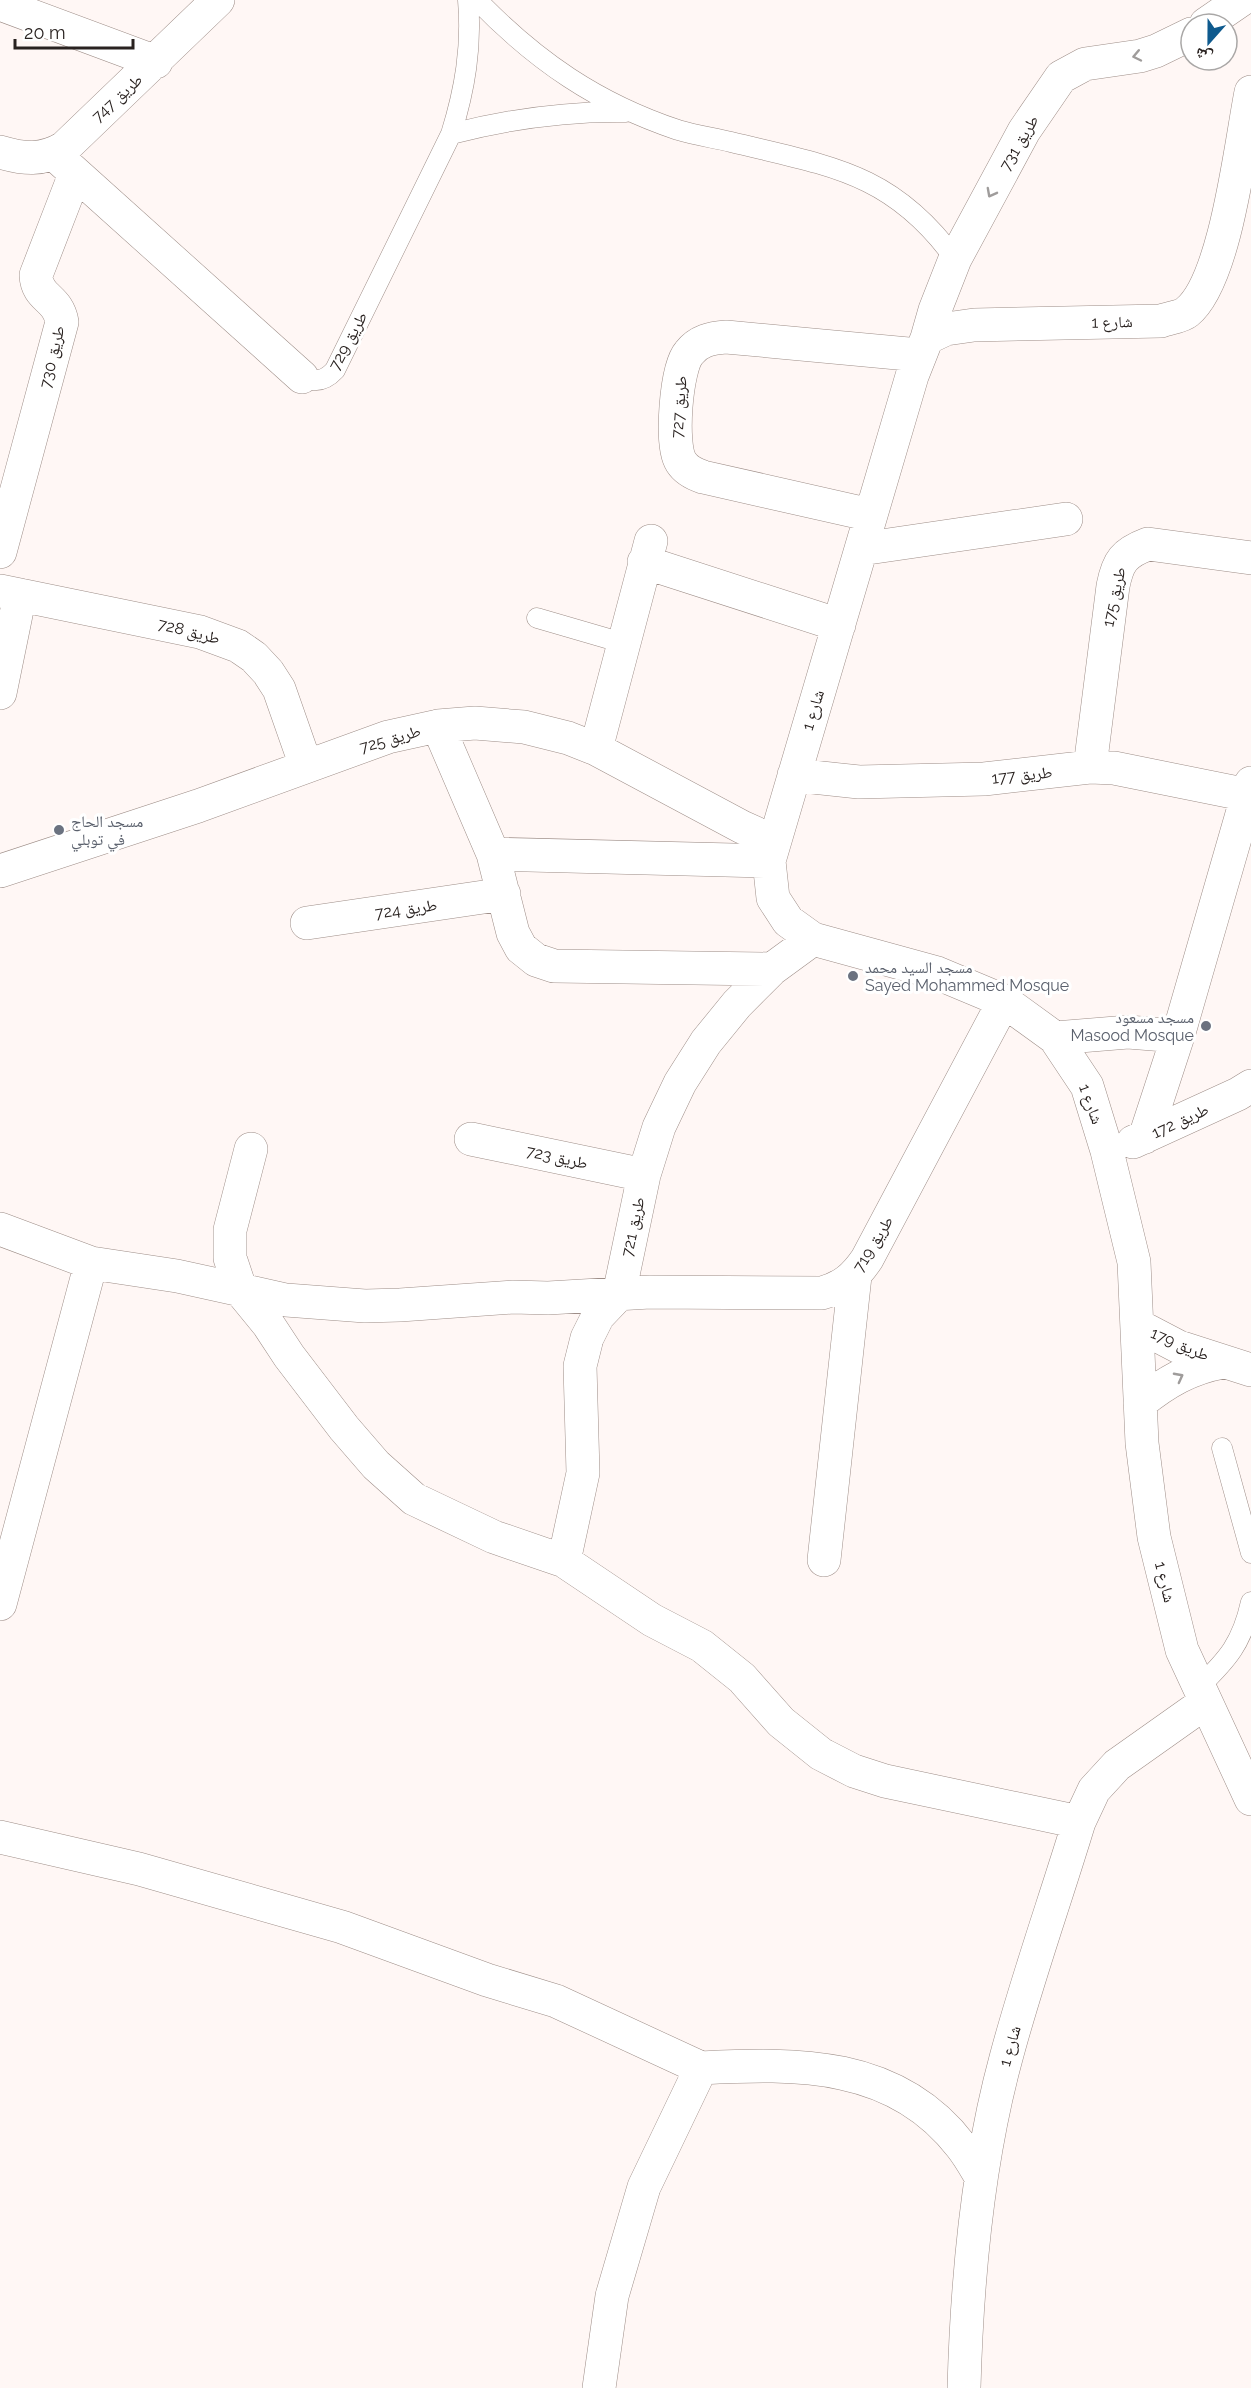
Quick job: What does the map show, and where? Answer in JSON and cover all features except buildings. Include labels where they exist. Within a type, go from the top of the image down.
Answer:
[{"type":"street","name":"طريق 747","points":[[65,164],[64,148],[218,0]]},
{"type":"street","points":[[1224,12],[1241,0]]},
{"type":"street","points":[[0,4],[156,62]]},
{"type":"street","name":"طريق 731","points":[[923,346],[955,259],[1024,131],[1061,77],[1085,64],[1140,56],[1179,40]]},
{"type":"street","name":"شارع 1","points":[[964,2388],[966,2333],[981,2177],[1006,2059],[1079,1822],[1094,1790],[1117,1765],[1202,1695],[1182,1650],[1154,1537],[1142,1443],[1134,1262],[1107,1151],[1087,1086],[1055,1038],[1004,1001],[937,973],[813,939],[788,921],[773,898],[771,851],[923,346],[946,329],[974,324],[1161,321],[1186,313],[1204,293],[1216,265],[1225,230],[1251,92]]},
{"type":"street","points":[[0,152],[65,164]]},
{"type":"street","name":"طريق 729","points":[[65,164],[302,377]]},
{"type":"street","name":"طريق 730","points":[[0,552],[62,322],[58,307],[39,289],[36,275],[65,164]]},
{"type":"street","name":"طريق 727","points":[[871,515],[703,477],[691,472],[681,463],[676,450],[679,380],[682,366],[688,353],[699,344],[712,338],[923,346]]},
{"type":"street","points":[[861,549],[1066,519]]},
{"type":"street","name":"طريق 175","points":[[1090,767],[1113,586],[1122,559],[1134,549],[1148,544],[1164,544],[1251,558]]},
{"type":"street","points":[[596,749],[647,552],[839,625]]},
{"type":"street","points":[[0,693],[10,593]]},
{"type":"street","name":"طريق 728","points":[[10,593],[200,632],[238,646],[261,664],[279,689],[306,766]]},
{"type":"street","name":"طريق 725","points":[[0,871],[198,806],[388,737],[438,726],[476,723],[524,727],[568,738],[596,749],[742,826],[771,851]]},
{"type":"street","points":[[438,726],[493,854],[513,933],[521,948],[536,960],[554,966],[772,969]]},
{"type":"street","name":"طريق 177","points":[[794,775],[859,782],[939,780],[995,778],[1090,767],[1114,768],[1250,789]]},
{"type":"street","points":[[1145,1137],[1178,1036],[1250,789]]},
{"type":"street","points":[[493,854],[771,851]]},
{"type":"street","name":"طريق 724","points":[[307,923],[504,894]]},
{"type":"street","name":"طريق 721","points":[[619,1294],[644,1175],[659,1127],[680,1083],[706,1042],[737,1004],[772,969],[813,939]]},
{"type":"street","name":"طريق 719","points":[[0,1229],[91,1263],[177,1276],[286,1300],[365,1306],[677,1291],[822,1293],[840,1288],[855,1276],[867,1259],[1004,1001]]},
{"type":"street","points":[[1055,1038],[1128,1032],[1178,1036]]},
{"type":"street","name":"طريق 172","points":[[1107,1151],[1145,1137],[1251,1086]]},
{"type":"street","name":"طريق 723","points":[[471,1139],[644,1175]]},
{"type":"street","points":[[251,1149],[230,1230],[230,1258],[241,1291],[344,1428],[376,1465],[414,1499],[494,1537],[564,1561],[652,1620],[702,1646],[742,1678],[781,1722],[821,1754],[854,1770],[894,1783],[1079,1822]]},
{"type":"street","points":[[0,1604],[91,1263]]},
{"type":"street","points":[[824,1560],[855,1276]]},
{"type":"street","points":[[564,1561],[583,1473],[580,1366],[587,1338],[598,1316],[619,1294]]},
{"type":"street","name":"طريق 179","points":[[1137,1325],[1179,1347],[1237,1366]]},
{"type":"street","name":"طريق 179","points":[[1140,1403],[1180,1375],[1202,1366],[1237,1366]]},
{"type":"street","points":[[1202,1695],[1251,1799]]},
{"type":"street","points":[[0,1837],[139,1869],[342,1927],[487,1980],[556,2001],[701,2068],[800,2066],[837,2070],[872,2080],[906,2097],[936,2119],[961,2146],[981,2177]]},
{"type":"street","points":[[599,2388],[612,2296],[644,2187],[701,2068]]},
{"type":"lane","name":"طريق 729","points":[[302,377],[319,381],[328,377],[335,370],[451,134],[462,99],[468,62],[470,26],[468,0]]},
{"type":"lane","points":[[477,0],[503,27],[542,61],[585,89],[631,112],[680,130],[819,164],[872,183],[896,197],[918,216],[938,236],[955,259]]},
{"type":"lane","points":[[451,134],[495,122],[540,115],[631,112]]},
{"type":"lane","points":[[537,618],[623,643]]},
{"type":"lane","points":[[1222,1449],[1251,1553]]},
{"type":"lane","points":[[1202,1695],[1226,1661],[1245,1628],[1251,1602]]},
{"type":"place","name":"مسجد الحاج في توبلي","points":[[59,830]]},
{"type":"place","name":"مسجد السيد محمد Sayed Mohammed Mosque","points":[[853,976]]},
{"type":"place","name":"مسجد مسعود Masood Mosque","points":[[1206,1026]]}]
